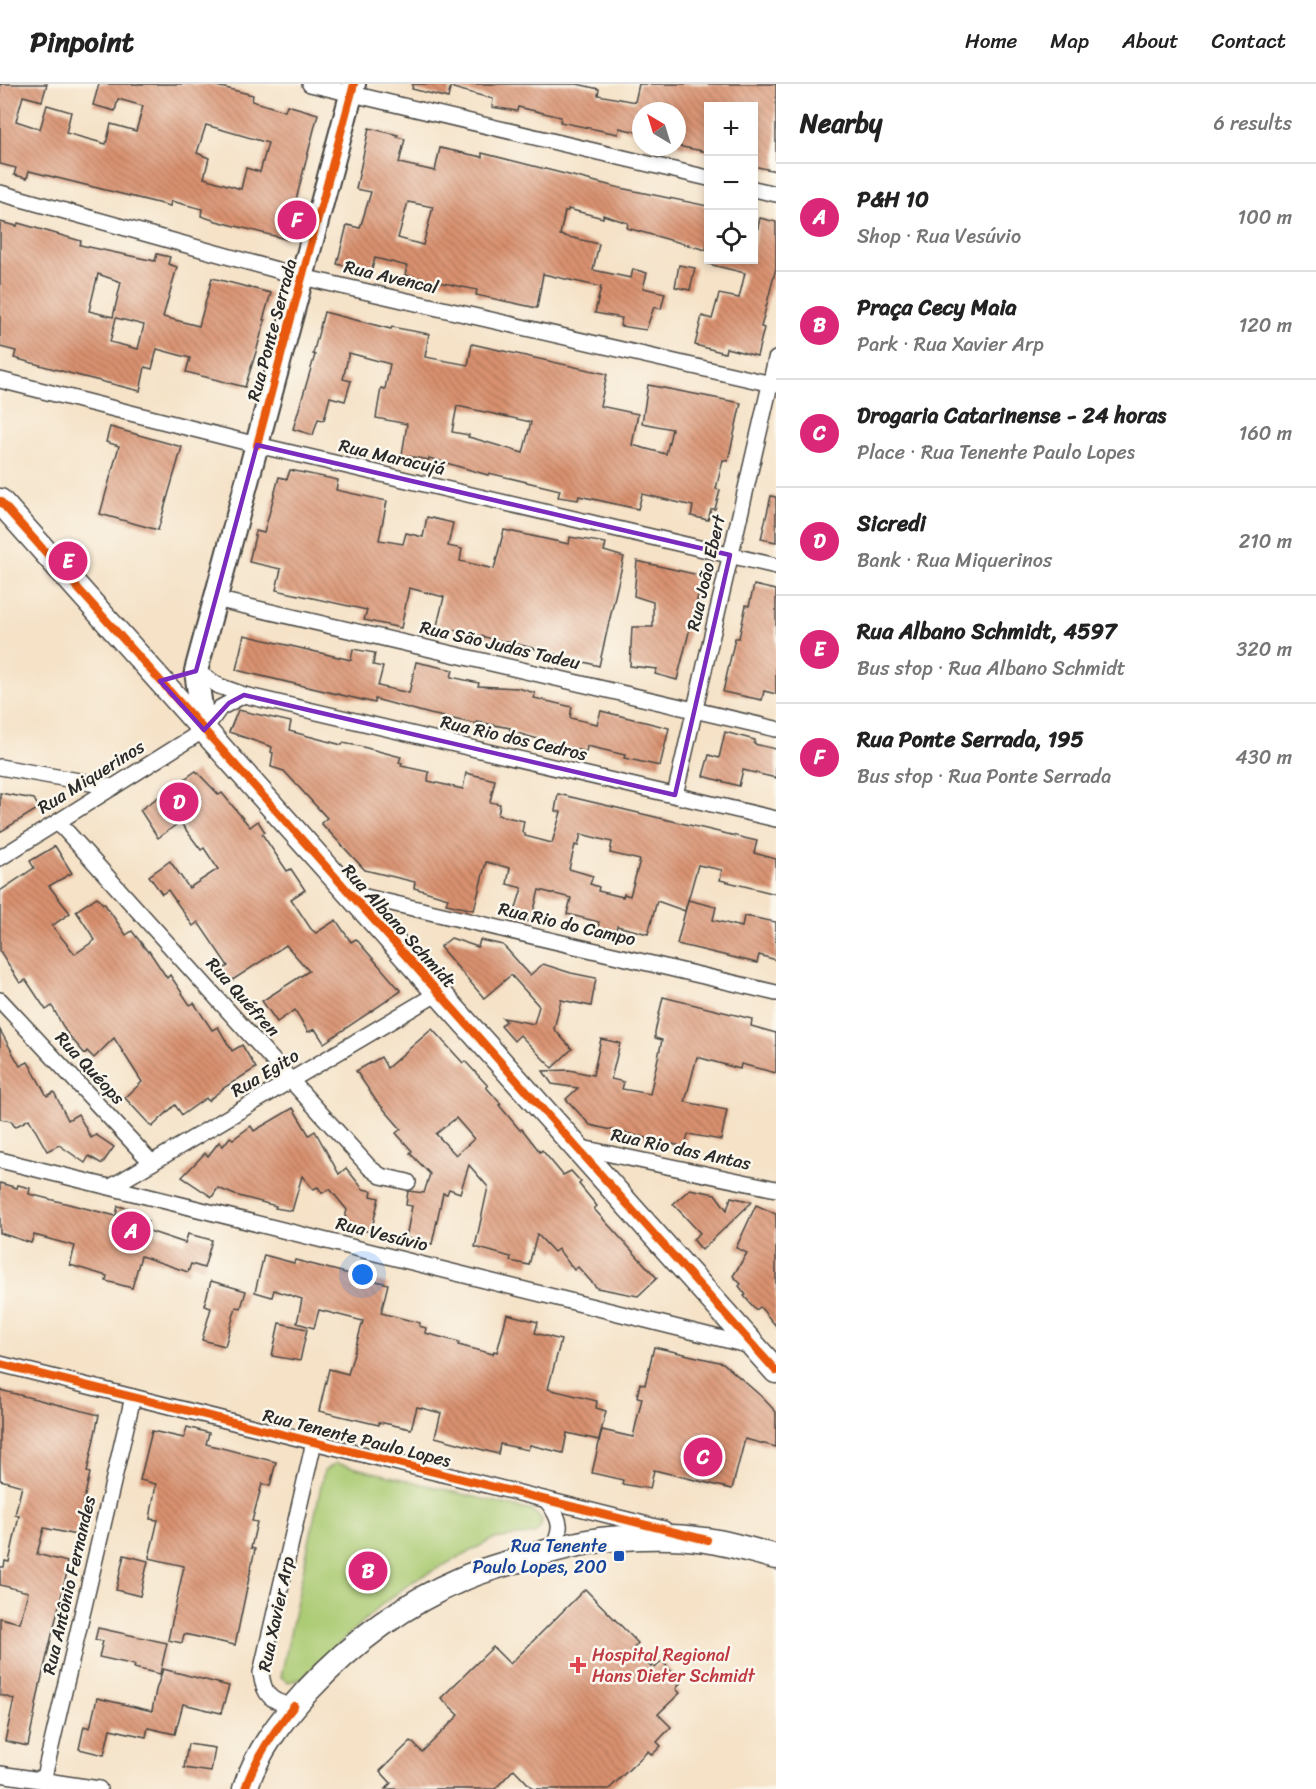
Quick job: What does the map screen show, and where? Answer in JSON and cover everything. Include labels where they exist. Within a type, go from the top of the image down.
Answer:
[{"type":"main road","name":"Rua Albano Schmidt","points":[[0,501],[776,1371]]},
{"type":"main road","points":[[245,1789],[262,1752],[294,1706],[354,1645],[418,1602],[461,1579],[551,1550],[621,1538],[663,1536],[707,1540]]},
{"type":"main road","name":"Rua Tenente Paulo Lopes","points":[[707,1540],[776,1557]]},
{"type":"street","points":[[310,84],[352,89],[704,177]]},
{"type":"street","name":"Rua Ponte Serrada","points":[[204,730],[196,671],[352,89]]},
{"type":"street","points":[[758,190],[776,194]]},
{"type":"street","name":"Rua Avencal","points":[[0,193],[302,277],[773,385]]},
{"type":"street","name":"Rua João Ebert","points":[[675,795],[730,555],[773,385],[776,359]]},
{"type":"street","name":"Rua Maracujá","points":[[0,380],[256,445],[776,566]]},
{"type":"street","name":"Rua São Judas Tadeu","points":[[215,599],[776,729]]},
{"type":"street","points":[[160,681],[196,671]]},
{"type":"street","name":"Rua Rio dos Cedros","points":[[196,671],[219,686],[244,695],[776,819]]},
{"type":"street","points":[[204,730],[220,708],[244,695]]},
{"type":"street","name":"Rua Miquerinos","points":[[0,858],[204,730]]},
{"type":"street","points":[[0,767],[113,787]]},
{"type":"street","name":"Rua Quéfren","points":[[58,822],[370,1167],[381,1176],[408,1182]]},
{"type":"street","name":"Rua Rio do Campo","points":[[350,894],[776,993]]},
{"type":"street","name":"Rua Egito","points":[[111,1187],[438,993]]},
{"type":"street","name":"Rua Quéops","points":[[0,1000],[152,1163]]},
{"type":"street","name":"Rua Rio das Antas","points":[[578,1148],[776,1189]]},
{"type":"street","name":"Rua Vesúvio","points":[[0,1160],[754,1347]]},
{"type":"street","name":"Rua Tenente Paulo Lopes","points":[[0,1364],[707,1540]]},
{"type":"street","name":"Rua Antônio Fernandes","points":[[44,1781],[133,1397]]},
{"type":"street","name":"Rua Xavier Arp","points":[[294,1706],[277,1702],[268,1696],[262,1686],[261,1673],[314,1442]]},
{"type":"street","points":[[547,1501],[555,1511],[560,1526],[558,1538],[551,1550]]},
{"type":"street","points":[[0,1774],[99,1789]]},
{"type":"highlighted area","points":[[257,445],[730,555],[675,795],[244,695],[229,703],[204,730],[160,681],[196,671]]},
{"type":"green space","points":[[336,1463],[532,1511],[542,1519],[541,1527],[534,1534],[493,1539],[412,1582],[380,1606],[301,1679],[288,1682],[281,1677],[324,1471]]},
{"type":"building","points":[[0,84],[47,84],[42,101],[23,96],[16,121],[40,129],[47,105],[71,112],[66,133],[106,144],[111,124],[136,131],[143,106],[118,99],[115,111],[93,105],[99,84],[209,84],[253,95],[252,101],[285,111],[287,105],[318,114],[286,239],[201,216],[202,209],[171,201],[170,206],[29,171],[27,178],[14,175],[16,168],[0,164]],"holes":[[[206,125],[268,143],[260,172],[246,168],[241,189],[204,178],[209,158],[197,153]]]},
{"type":"building","points":[[413,84],[451,84],[448,98],[412,89]]},
{"type":"building","points":[[453,84],[577,84],[599,89],[598,95],[635,102],[632,102],[632,131],[619,128],[618,134],[560,122],[561,117],[518,107],[517,111],[492,107],[493,99],[453,88]]},
{"type":"building","points":[[639,84],[776,84],[776,171],[758,167],[758,102],[704,102],[704,151],[686,148],[686,102],[635,102]]},
{"type":"building","points":[[369,128],[405,139],[399,163],[435,171],[440,148],[482,157],[482,153],[620,188],[704,205],[704,249],[627,228],[628,223],[603,215],[603,218],[568,209],[565,211],[560,235],[599,244],[593,270],[631,278],[633,269],[647,273],[643,288],[665,293],[661,309],[654,307],[646,330],[620,326],[622,318],[595,313],[601,287],[543,274],[537,308],[476,295],[477,290],[405,275],[407,266],[375,258],[371,273],[337,264],[347,225],[360,228],[371,192],[356,189]],"holes":[[[408,202],[433,207],[423,245],[398,238]]]},
{"type":"building","points":[[760,218],[776,222],[776,268],[761,327],[764,328],[757,356],[726,348],[725,353],[695,345],[702,316],[712,319],[719,294],[739,298],[745,273],[708,264],[758,264]]},
{"type":"building","points":[[0,222],[17,226],[18,223],[81,241],[80,245],[155,261],[157,254],[170,257],[168,264],[177,267],[163,317],[199,326],[212,278],[271,293],[245,387],[186,372],[190,358],[157,349],[152,369],[145,367],[140,391],[14,358],[16,351],[0,347]],"holes":[[[98,274],[121,282],[113,317],[89,311]],[[116,318],[144,325],[138,349],[110,342]]]},
{"type":"building","points":[[679,265],[695,268],[690,290],[675,287]]},
{"type":"building","points":[[324,312],[391,329],[392,327],[429,334],[425,357],[468,365],[472,344],[607,374],[600,406],[638,414],[632,445],[666,454],[672,429],[642,423],[648,385],[741,403],[728,461],[723,460],[716,489],[720,490],[715,509],[711,509],[708,520],[691,516],[693,506],[642,494],[638,509],[579,496],[578,500],[558,497],[560,490],[489,473],[488,475],[429,458],[429,460],[402,455],[407,424],[376,418],[381,388],[385,389],[390,364],[349,353],[343,379],[351,381],[345,401],[330,397],[324,420],[318,419],[313,435],[293,429],[315,355],[313,354]],"holes":[[[457,406],[531,422],[523,453],[468,437],[469,435],[452,432]]]},
{"type":"building","points":[[110,427],[182,447],[158,530],[100,514],[119,446],[106,442]]},
{"type":"building","points":[[290,470],[338,480],[336,490],[387,501],[379,540],[403,544],[406,533],[423,537],[427,517],[453,523],[448,546],[462,549],[460,561],[494,569],[504,530],[569,544],[570,537],[606,543],[604,551],[624,557],[599,666],[506,641],[437,626],[444,597],[409,588],[401,628],[364,620],[367,610],[276,590],[281,569],[249,562],[256,531],[264,533],[279,477],[287,479]]},
{"type":"building","points":[[771,496],[776,497],[776,542],[761,539]]},
{"type":"building","points":[[637,561],[703,576],[677,680],[655,674],[657,669],[630,666],[632,627],[653,627],[653,602],[634,596]]},
{"type":"building","points":[[754,585],[776,590],[776,694],[764,691],[762,700],[723,692],[735,638],[739,638],[746,605],[749,606]]},
{"type":"building","points":[[244,635],[351,660],[353,649],[375,653],[373,665],[383,667],[378,686],[409,693],[416,662],[453,670],[451,677],[479,683],[478,686],[518,688],[535,693],[534,698],[572,707],[570,718],[597,724],[601,711],[669,728],[660,766],[587,746],[586,752],[510,731],[510,728],[430,714],[375,699],[375,703],[236,670]]},
{"type":"building","points":[[238,710],[291,722],[289,731],[401,757],[399,762],[402,763],[401,766],[429,772],[428,781],[463,789],[466,773],[495,780],[490,802],[500,804],[498,815],[524,821],[522,832],[525,836],[552,843],[561,812],[555,811],[558,794],[757,841],[754,853],[776,859],[776,894],[720,880],[722,870],[698,865],[685,911],[657,901],[648,934],[617,926],[615,933],[598,928],[599,922],[567,914],[571,898],[539,890],[531,922],[513,918],[522,888],[507,884],[510,868],[486,862],[474,910],[446,904],[448,898],[414,888],[415,882],[365,870],[321,823],[327,818],[284,771],[271,767],[272,747],[229,732]],"holes":[[[581,834],[612,842],[610,853],[640,860],[630,896],[624,894],[623,897],[598,891],[599,887],[590,884],[593,876],[569,869],[575,845],[578,846]]]},
{"type":"building","points":[[725,732],[755,740],[754,744],[776,749],[776,778],[743,770],[739,786],[703,776],[709,755],[719,758]]},
{"type":"building","points":[[196,771],[219,795],[222,793],[250,827],[258,821],[265,832],[262,834],[287,871],[291,869],[305,890],[291,899],[311,929],[316,933],[336,920],[351,942],[356,939],[401,991],[324,1043],[315,1029],[308,1032],[295,1010],[277,1022],[262,1001],[309,971],[286,945],[228,983],[219,972],[228,966],[198,922],[193,926],[168,890],[162,894],[149,876],[170,861],[189,888],[218,869],[204,848],[201,850],[180,822],[158,838],[140,810]]},
{"type":"building","points":[[0,793],[34,799],[39,808],[0,832]]},
{"type":"building","points":[[55,846],[72,873],[49,886],[70,913],[52,926],[75,954],[95,940],[76,911],[97,897],[104,903],[126,935],[132,931],[167,978],[170,975],[190,1005],[194,1003],[212,1030],[218,1027],[232,1051],[242,1045],[256,1068],[225,1087],[208,1101],[206,1098],[182,1115],[175,1105],[152,1127],[125,1098],[142,1082],[114,1038],[94,1058],[87,1051],[85,1054],[66,1032],[52,1006],[46,1010],[26,980],[20,983],[0,951],[0,891],[34,868],[30,861]]},
{"type":"building","points":[[688,900],[716,907],[713,920],[742,927],[744,916],[776,922],[776,960],[759,955],[757,963],[677,944]]},
{"type":"building","points":[[451,938],[478,947],[480,940],[503,945],[530,975],[543,964],[596,978],[591,1006],[561,1000],[554,1029],[572,1049],[552,1068],[520,1035],[514,1041],[501,1026],[506,1021],[503,1018],[534,1024],[539,1006],[511,975],[484,998],[440,947]]},
{"type":"building","points":[[663,997],[752,1019],[751,1026],[776,1033],[776,1073],[741,1064],[740,1069],[697,1057],[685,1102],[727,1110],[721,1140],[688,1134],[685,1147],[590,1125],[566,1099],[578,1088],[552,1084],[543,1071],[569,1070],[593,1075],[601,1039],[620,1043],[611,1079],[624,1082],[622,1089],[650,1094],[662,1040],[655,1038],[655,1032]]},
{"type":"building","points":[[432,1029],[488,1086],[486,1087],[501,1104],[499,1105],[540,1152],[542,1150],[563,1175],[571,1171],[581,1182],[579,1184],[597,1206],[594,1209],[657,1278],[638,1296],[597,1288],[578,1267],[574,1270],[558,1249],[554,1252],[537,1234],[529,1265],[510,1261],[511,1257],[475,1247],[488,1187],[469,1165],[460,1193],[449,1189],[447,1194],[443,1193],[432,1244],[406,1238],[412,1206],[406,1205],[408,1191],[424,1193],[430,1174],[410,1153],[412,1151],[396,1133],[401,1129],[375,1099],[356,1071],[381,1057],[387,1068]],"holes":[[[456,1118],[474,1139],[456,1155],[436,1134]]]},
{"type":"building","points":[[0,1030],[20,1066],[28,1062],[47,1096],[54,1092],[68,1120],[78,1114],[91,1138],[96,1135],[114,1147],[102,1164],[89,1156],[85,1163],[59,1145],[47,1151],[29,1119],[15,1127],[11,1121],[0,1119]]},
{"type":"building","points":[[293,1108],[309,1135],[315,1131],[339,1174],[346,1168],[363,1189],[372,1191],[371,1196],[379,1198],[371,1232],[343,1225],[347,1210],[330,1189],[322,1193],[318,1187],[313,1189],[302,1176],[292,1211],[275,1208],[276,1206],[218,1188],[212,1197],[182,1177],[205,1153],[208,1156],[219,1142],[223,1146],[230,1137],[233,1139],[251,1126],[254,1131]]},
{"type":"building","points":[[0,1183],[17,1188],[18,1185],[30,1188],[29,1194],[116,1216],[118,1206],[139,1211],[137,1218],[148,1221],[146,1230],[185,1243],[188,1234],[212,1240],[204,1268],[191,1264],[188,1272],[141,1256],[132,1288],[106,1281],[107,1276],[70,1265],[75,1246],[34,1235],[31,1243],[0,1233]]},
{"type":"building","points":[[690,1189],[715,1194],[727,1210],[731,1197],[752,1202],[702,1250],[693,1239],[700,1233],[673,1204]]},
{"type":"building","points":[[756,1205],[776,1214],[776,1326],[760,1307],[756,1310],[744,1296],[746,1295],[739,1286],[741,1284],[733,1276],[747,1253],[736,1248]]},
{"type":"building","points":[[264,1255],[294,1263],[295,1260],[388,1284],[381,1313],[420,1323],[419,1326],[426,1328],[425,1333],[493,1354],[494,1351],[497,1352],[507,1314],[538,1322],[535,1333],[561,1340],[548,1389],[597,1401],[596,1408],[606,1411],[599,1440],[567,1433],[563,1453],[530,1445],[528,1450],[500,1444],[498,1454],[435,1437],[441,1413],[417,1407],[411,1429],[379,1422],[379,1425],[319,1411],[329,1369],[348,1374],[363,1321],[319,1310],[314,1328],[297,1323],[302,1299],[274,1290],[272,1297],[255,1292]]},
{"type":"building","points":[[211,1281],[246,1291],[241,1308],[236,1307],[225,1346],[202,1340],[211,1308],[204,1306]]},
{"type":"building","points":[[279,1323],[307,1329],[300,1361],[272,1356]]},
{"type":"building","points":[[654,1347],[723,1363],[776,1412],[776,1447],[745,1439],[732,1489],[654,1470],[650,1489],[622,1484],[623,1480],[592,1473],[602,1430],[633,1437],[642,1398],[637,1397],[640,1383],[645,1385]]},
{"type":"building","points":[[0,1390],[99,1415],[87,1472],[90,1473],[76,1535],[44,1528],[37,1554],[67,1562],[66,1568],[68,1568],[28,1746],[5,1741],[14,1699],[0,1695],[0,1618],[20,1623],[28,1592],[0,1585],[0,1567],[4,1567],[5,1561],[9,1562],[19,1516],[15,1515],[22,1486],[0,1480]]},
{"type":"building","points":[[187,1427],[209,1433],[206,1444],[276,1462],[270,1486],[262,1484],[252,1521],[257,1522],[251,1548],[255,1549],[235,1645],[184,1634],[182,1643],[168,1640],[184,1566],[149,1558],[158,1520],[150,1519],[156,1484],[140,1480],[152,1431],[184,1438]]},
{"type":"building","points":[[124,1555],[148,1561],[140,1596],[116,1590]]},
{"type":"building","points":[[585,1589],[638,1643],[632,1650],[651,1667],[652,1665],[655,1668],[662,1661],[681,1682],[676,1689],[680,1693],[658,1714],[671,1727],[657,1742],[661,1746],[652,1755],[648,1751],[609,1789],[533,1789],[514,1769],[495,1789],[385,1789],[391,1783],[380,1771],[411,1741],[422,1752],[459,1715],[441,1698],[493,1647],[510,1664]]},
{"type":"building","points":[[98,1628],[167,1643],[160,1674],[134,1668],[135,1665],[99,1657],[103,1641],[95,1640]]},
{"type":"building","points":[[163,1669],[229,1686],[221,1713],[183,1704],[175,1734],[148,1728],[146,1737],[110,1729],[104,1755],[79,1749],[84,1726],[90,1728],[97,1698],[152,1711]]},
{"type":"building","points":[[188,1744],[215,1748],[211,1772],[184,1768]]},
{"type":"cycle path","points":[[257,445],[354,84]]},
{"type":"cycle path","points":[[0,501],[776,1371]]},
{"type":"cycle path","points":[[0,1364],[707,1540]]},
{"type":"cycle path","points":[[245,1789],[266,1745],[294,1706]]},
{"type":"place","name":"Rua Ponte Serrada, 195","points":[[297,220]]},
{"type":"place","name":"Rua Albano Schmidt, 4597","points":[[68,561]]},
{"type":"place","name":"Sicredi","points":[[179,802]]},
{"type":"place","name":"P&H 10","points":[[131,1231]]},
{"type":"place","name":"Drogaria Catarinense - 24 horas","points":[[703,1457]]},
{"type":"place","name":"Rua Tenente Paulo Lopes, 200","points":[[619,1556]]},
{"type":"place","name":"Praça Cecy Maia","points":[[368,1571]]},
{"type":"place","name":"Hospital Regional Hans Dieter Schmidt","points":[[578,1665]]}]
